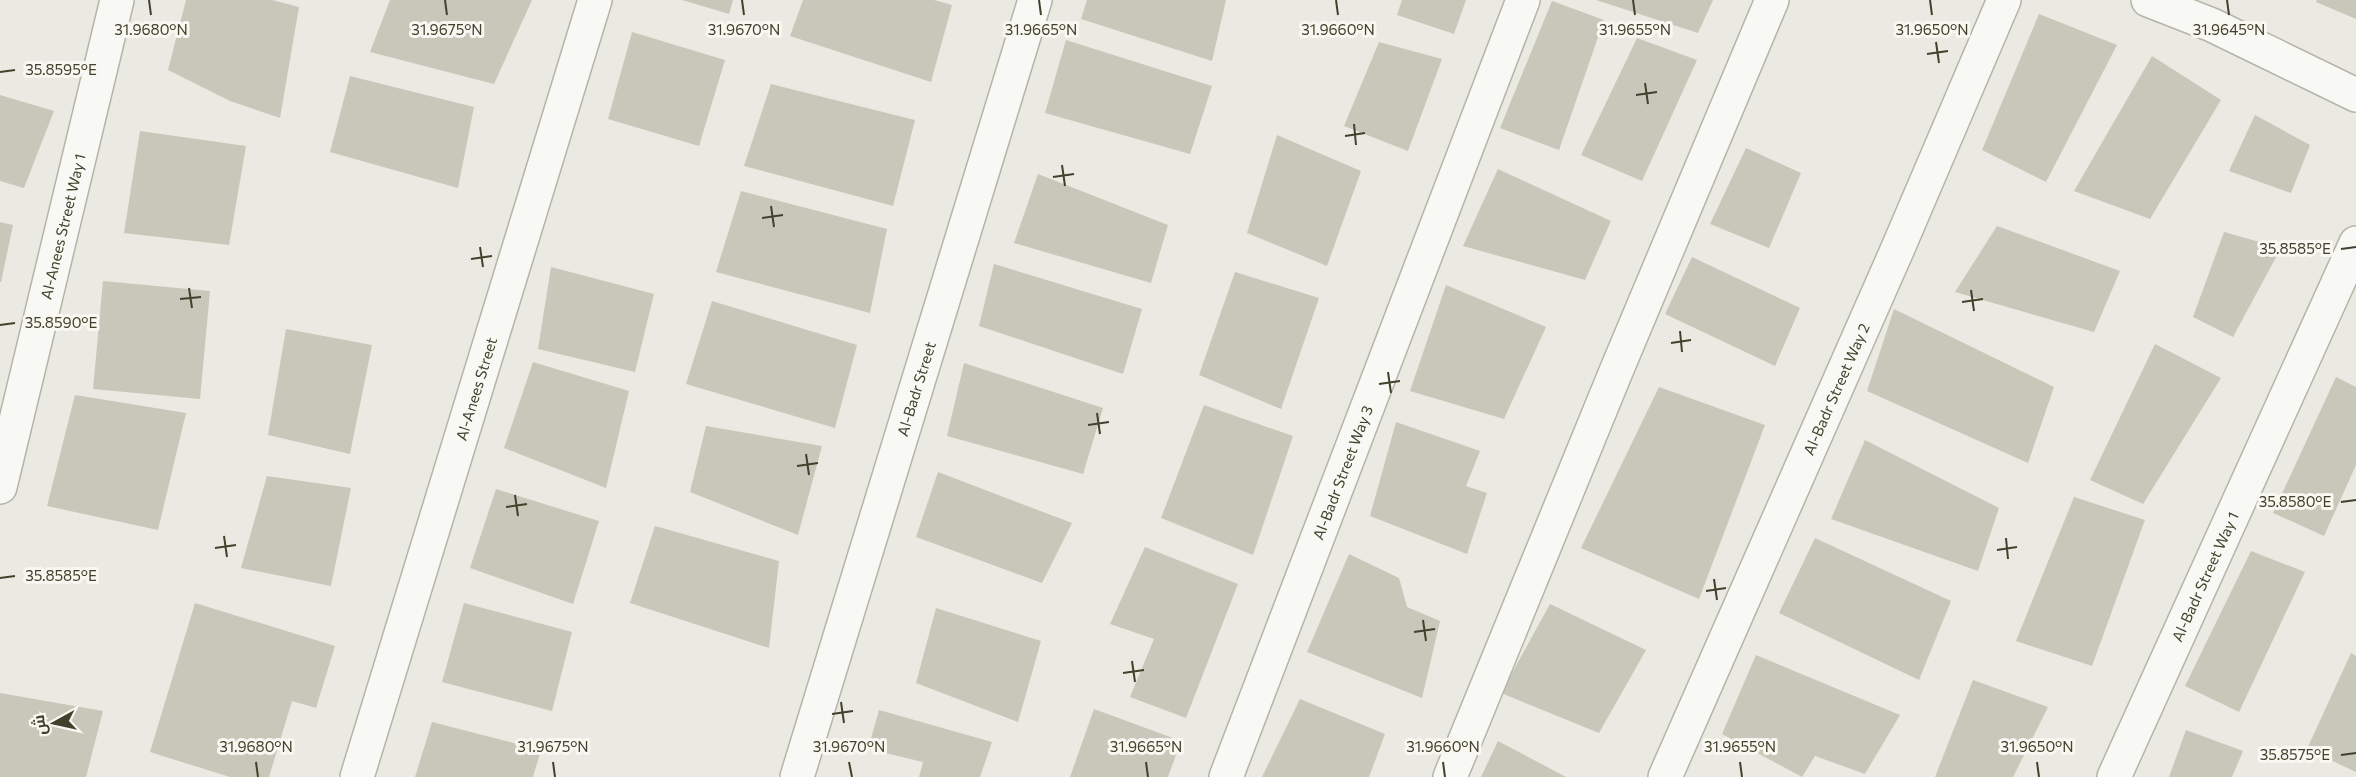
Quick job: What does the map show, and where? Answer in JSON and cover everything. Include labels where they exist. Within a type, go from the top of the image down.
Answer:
[{"type":"street","name":"Al-Anees Street Way 1","points":[[0,487],[117,0]]},
{"type":"street","name":"Al-Anees Street","points":[[357,777],[595,0]]},
{"type":"street","name":"Al-Badr Street","points":[[797,777],[1035,0]]},
{"type":"street","name":"Al-Badr Street Way 3","points":[[1227,777],[1523,0]]},
{"type":"street","points":[[1450,777],[1617,369],[1772,0]]},
{"type":"street","name":"Al-Badr Street Way 2","points":[[1665,777],[1898,248],[2004,0]]},
{"type":"street","points":[[2148,0],[2212,24],[2356,95]]},
{"type":"street","name":"Al-Badr Street Way 1","points":[[2114,777],[2356,243]]},
{"type":"building","points":[[186,0],[272,0],[299,7],[280,118],[230,101],[168,70]]},
{"type":"building","points":[[390,0],[532,0],[494,84],[370,52]]},
{"type":"building","points":[[682,0],[733,0],[729,14]]},
{"type":"building","points":[[803,0],[934,0],[952,5],[931,82],[790,36]]},
{"type":"building","points":[[1087,0],[1226,0],[1212,61],[1081,19]]},
{"type":"building","points":[[1402,0],[1466,0],[1454,34],[1397,15]]},
{"type":"building","points":[[1596,0],[1713,0],[1698,33]]},
{"type":"building","points":[[2317,0],[2356,0],[2356,19],[2316,2]]},
{"type":"building","points":[[1552,1],[1604,20],[1559,150],[1500,128]]},
{"type":"building","points":[[2039,14],[2117,45],[2046,182],[1982,150]]},
{"type":"building","points":[[632,32],[725,60],[699,146],[608,119]]},
{"type":"building","points":[[1637,38],[1697,60],[1642,181],[1581,155]]},
{"type":"building","points":[[1066,40],[1212,86],[1190,154],[1045,113]]},
{"type":"building","points":[[1379,42],[1442,59],[1408,151],[1344,126]]},
{"type":"building","points":[[2152,56],[2221,100],[2150,219],[2074,191]]},
{"type":"building","points":[[350,76],[474,107],[458,188],[330,152]]},
{"type":"building","points":[[771,84],[915,120],[893,206],[744,166]]},
{"type":"building","points":[[0,95],[54,111],[24,188],[0,181]]},
{"type":"building","points":[[2255,115],[2310,145],[2291,193],[2229,171]]},
{"type":"building","points":[[140,131],[246,146],[229,245],[124,233]]},
{"type":"building","points":[[1277,135],[1361,171],[1327,266],[1247,233]]},
{"type":"building","points":[[1746,148],[1801,173],[1769,248],[1710,224]]},
{"type":"building","points":[[1498,169],[1611,221],[1585,280],[1463,246]]},
{"type":"building","points":[[1038,174],[1168,225],[1151,283],[1014,243]]},
{"type":"building","points":[[741,191],[887,229],[870,313],[716,272]]},
{"type":"building","points":[[0,222],[13,225],[1,282],[0,282]]},
{"type":"building","points":[[1997,226],[2120,271],[2094,332],[1955,292]]},
{"type":"building","points":[[2224,232],[2281,248],[2233,337],[2193,317]]},
{"type":"building","points":[[1692,257],[1800,308],[1775,366],[1665,314]]},
{"type":"building","points":[[994,264],[1142,309],[1123,374],[979,326]]},
{"type":"building","points":[[551,267],[654,294],[635,372],[538,349]]},
{"type":"building","points":[[1235,272],[1319,298],[1281,409],[1199,375]]},
{"type":"building","points":[[103,281],[210,291],[200,399],[93,389]]},
{"type":"building","points":[[1446,285],[1546,327],[1504,419],[1410,391]]},
{"type":"building","points":[[712,301],[857,345],[835,428],[686,384]]},
{"type":"building","points":[[1894,309],[2054,387],[2028,463],[1867,391]]},
{"type":"building","points":[[286,329],[372,345],[350,454],[268,435]]},
{"type":"building","points":[[2155,344],[2221,378],[2143,504],[2090,480]]},
{"type":"building","points":[[533,362],[629,391],[606,488],[504,448]]},
{"type":"building","points":[[964,363],[1103,408],[1083,474],[947,436]]},
{"type":"building","points":[[2336,377],[2356,387],[2356,465],[2324,536],[2273,513]]},
{"type":"building","points":[[1659,387],[1765,425],[1699,599],[1581,548]]},
{"type":"building","points":[[75,395],[186,413],[158,530],[47,506]]},
{"type":"building","points":[[1204,405],[1293,436],[1253,555],[1161,518]]},
{"type":"building","points":[[1396,422],[1480,451],[1466,486],[1487,493],[1467,554],[1370,516]]},
{"type":"building","points":[[706,426],[822,446],[798,535],[690,492]]},
{"type":"building","points":[[1865,440],[1999,508],[1978,571],[1831,519]]},
{"type":"building","points":[[938,472],[1072,523],[1042,583],[916,537]]},
{"type":"building","points":[[267,476],[351,488],[331,586],[241,568]]},
{"type":"building","points":[[496,489],[599,521],[573,604],[470,568]]},
{"type":"building","points":[[2074,497],[2145,520],[2092,666],[2016,641]]},
{"type":"building","points":[[655,526],[779,561],[769,648],[630,603]]},
{"type":"building","points":[[1815,538],[1951,601],[1919,680],[1779,613]]},
{"type":"building","points":[[1145,547],[1238,584],[1186,718],[1130,697],[1154,639],[1110,624]]},
{"type":"building","points":[[2251,551],[2305,572],[2239,712],[2185,686]]},
{"type":"building","points":[[1349,554],[1399,578],[1407,607],[1440,621],[1422,698],[1307,652]]},
{"type":"building","points":[[195,603],[335,646],[316,708],[292,701],[269,777],[230,777],[150,752]]},
{"type":"building","points":[[464,603],[572,632],[552,711],[442,682]]},
{"type":"building","points":[[1550,604],[1646,650],[1599,733],[1501,693]]},
{"type":"building","points":[[936,608],[1041,641],[1018,722],[916,683]]},
{"type":"building","points":[[2351,653],[2356,656],[2356,772],[2307,749]]},
{"type":"building","points":[[1756,655],[1900,715],[1865,774],[1815,756],[1802,777],[1722,734]]},
{"type":"building","points":[[1973,680],[2048,707],[2013,777],[1935,777]]},
{"type":"building","points":[[0,693],[103,711],[86,777],[0,777]]},
{"type":"building","points":[[1300,699],[1385,734],[1369,777],[1262,777]]},
{"type":"building","points":[[1094,709],[1181,741],[1168,777],[1070,777]]},
{"type":"building","points":[[879,710],[992,742],[980,777],[919,777],[923,762],[868,749]]},
{"type":"building","points":[[432,722],[541,750],[533,777],[415,777]]},
{"type":"building","points":[[2186,730],[2243,751],[2232,777],[2169,777]]},
{"type":"building","points":[[1498,741],[1566,777],[1481,777]]}]
